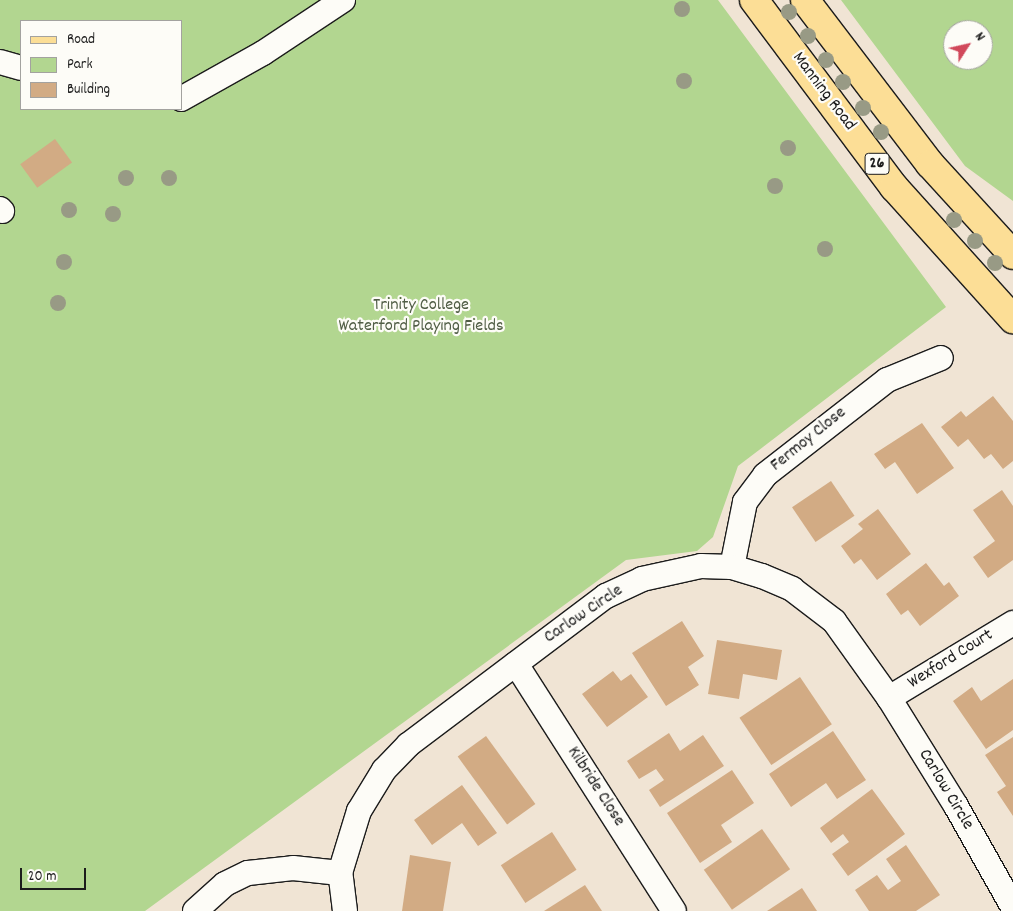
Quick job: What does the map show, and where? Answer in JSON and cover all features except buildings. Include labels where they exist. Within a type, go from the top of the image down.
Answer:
[{"type":"main road","name":"Manning Road","points":[[754,0],[894,187],[1013,319]]},
{"type":"main road","name":"26","points":[[805,0],[930,164],[1013,255]]},
{"type":"street","points":[[182,98],[263,53],[343,0]]},
{"type":"street","points":[[0,62],[20,68]]},
{"type":"street","name":"Fermoy Close","points":[[732,567],[745,502],[765,475],[887,380],[941,358]]},
{"type":"street","name":"Carlow Circle","points":[[346,911],[340,873],[359,811],[384,770],[408,745],[592,605],[622,587],[673,570],[732,567],[792,589],[834,621],[888,698],[956,806],[1013,907]]},
{"type":"street","name":"Wexford Court","points":[[888,698],[1013,622]]},
{"type":"street","name":"Kilbride Close","points":[[516,664],[674,911]]},
{"type":"street","points":[[195,911],[225,884],[248,874],[293,868],[340,873]]},
{"type":"green space","name":"Trinity College Waterford Playing Fields","points":[[0,0],[718,0],[946,307],[738,466],[713,537],[697,551],[626,560],[145,911],[0,911]]},
{"type":"green space","points":[[841,0],[1013,0],[1013,201],[965,166]]}]
